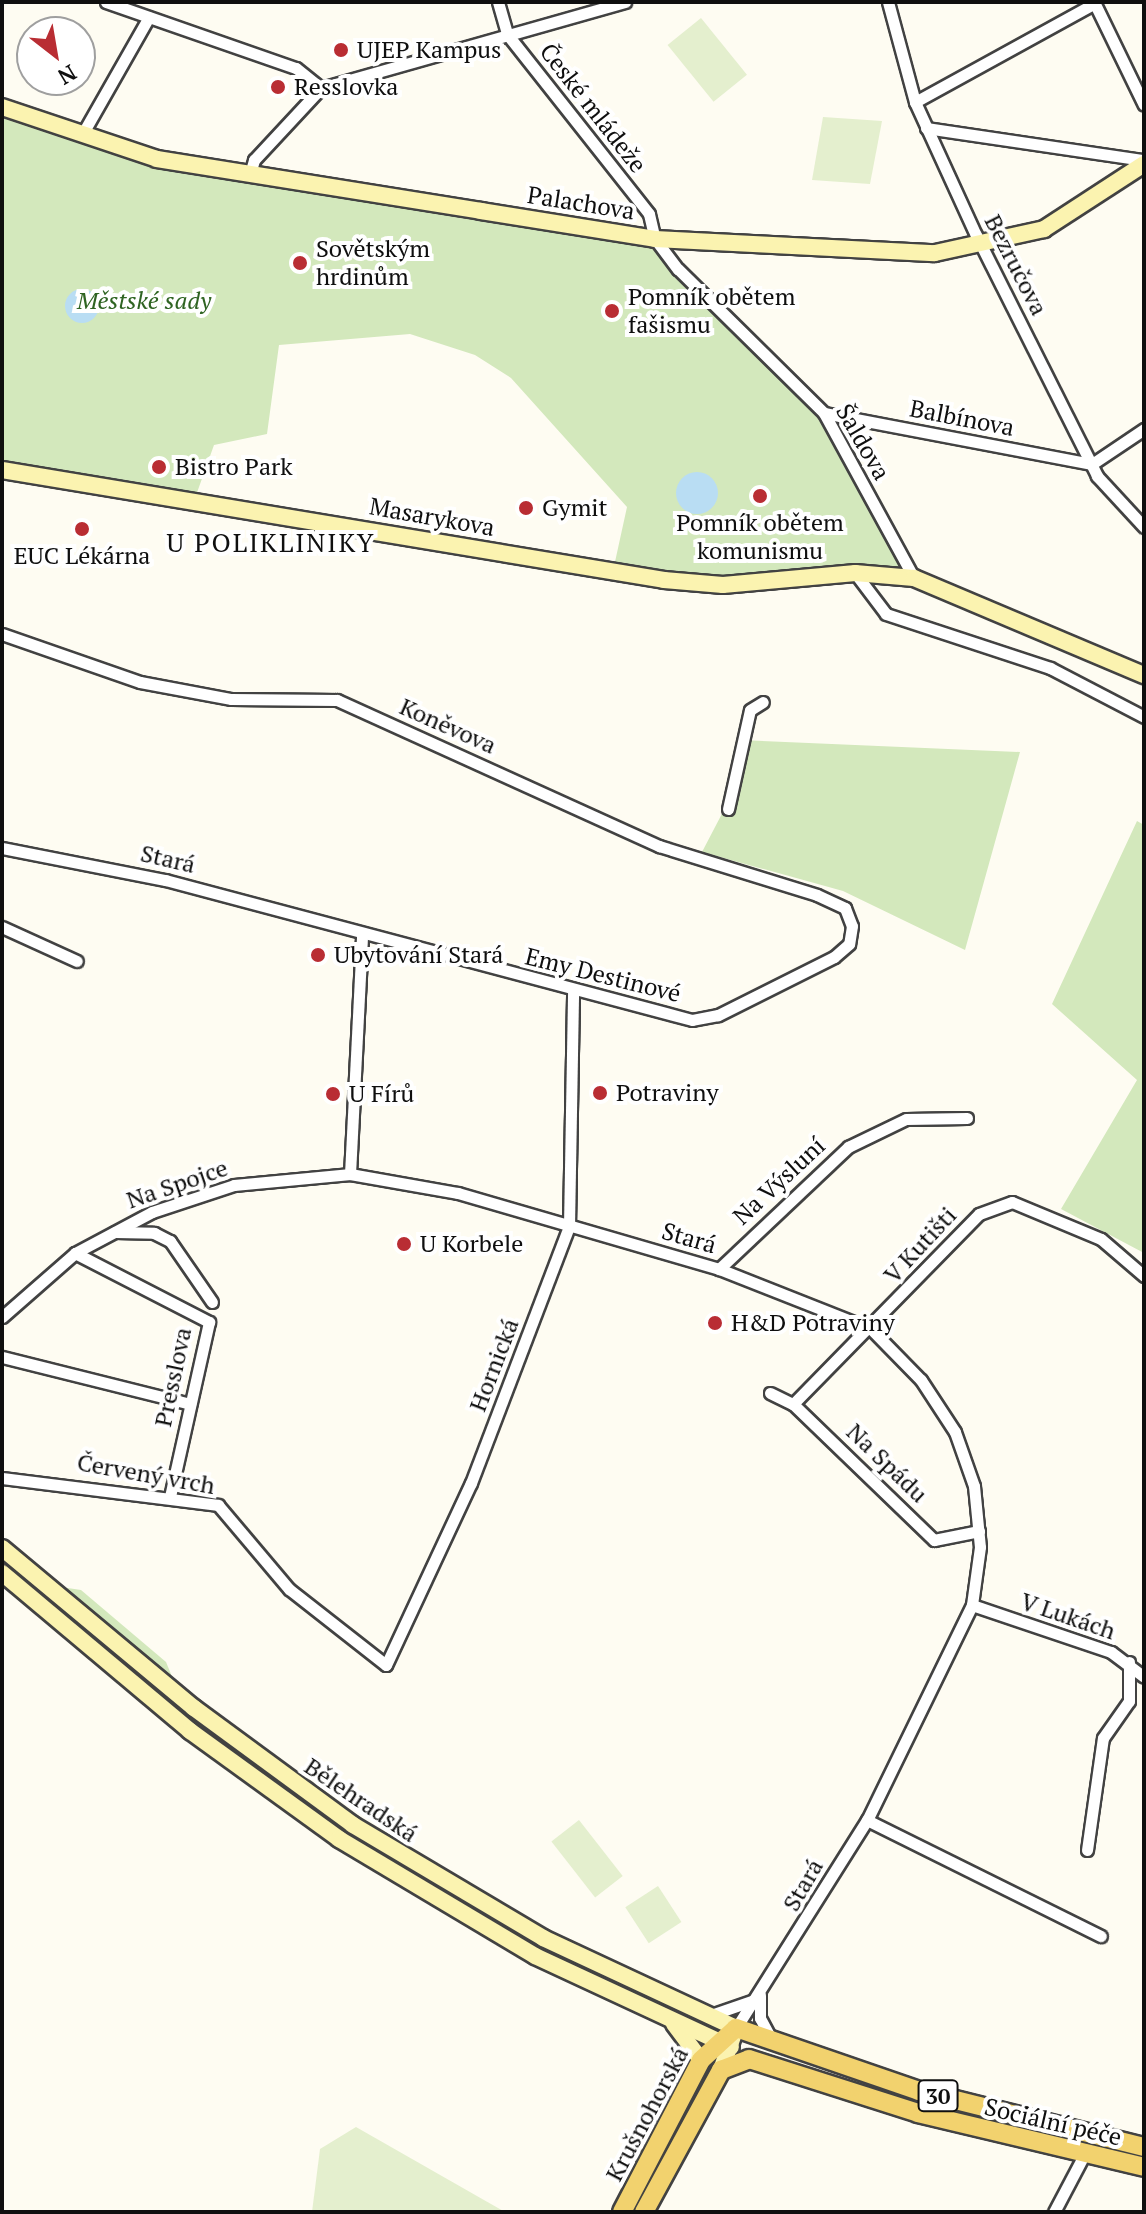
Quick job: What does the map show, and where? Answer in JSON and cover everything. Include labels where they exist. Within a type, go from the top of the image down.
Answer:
[{"type":"main road","name":"Sociální péče","points":[[736,2028],[919,2091],[1144,2147]]},
{"type":"main road","points":[[724,2044],[736,2028]]},
{"type":"main road","name":"Krušnohorská","points":[[622,2212],[701,2060],[724,2044]]},
{"type":"main road","name":"Sociální péče","points":[[765,2060],[918,2113],[1083,2157],[1144,2167]]},
{"type":"main road","points":[[721,2070],[765,2060]]},
{"type":"main road","name":"Krušnohorská","points":[[644,2212],[721,2070]]},
{"type":"street","points":[[106,2],[296,68],[321,88]]},
{"type":"street","name":"České mládeže","points":[[498,2],[507,34],[649,214],[655,239]]},
{"type":"street","points":[[250,174],[254,160],[321,88],[625,2]]},
{"type":"street","name":"Bezručova","points":[[888,2],[915,102],[983,247],[1112,499],[1144,527]]},
{"type":"street","points":[[915,102],[1095,3],[1144,105]]},
{"type":"street","points":[[83,133],[149,17]]},
{"type":"street","name":"Palachova","points":[[2,107],[157,159],[655,239],[935,253],[983,247],[1044,229],[1144,162]]},
{"type":"street","name":"Palachova","points":[[926,128],[1144,162]]},
{"type":"street","name":"Šaldova","points":[[655,239],[824,413],[914,578]]},
{"type":"street","name":"Balbínova","points":[[824,413],[1092,464]]},
{"type":"street","points":[[1092,464],[1144,429]]},
{"type":"street","name":"Masarykova","points":[[2,470],[664,580],[723,585],[855,573],[914,578],[1144,675]]},
{"type":"street","points":[[855,573],[886,614],[1050,668],[1144,717]]},
{"type":"street","name":"Koněvova","points":[[2,634],[140,682],[231,699],[337,700],[663,847],[817,895],[845,908],[852,926]]},
{"type":"street","points":[[728,809],[750,710],[763,702]]},
{"type":"street","name":"Stará","points":[[2,848],[165,880],[362,933]]},
{"type":"street","name":"Emy Destinové","points":[[362,933],[667,1017],[718,1015],[834,957],[849,944],[852,926]]},
{"type":"street","points":[[2,927],[77,961]]},
{"type":"street","points":[[350,1174],[362,933]]},
{"type":"street","name":"Hornická","points":[[331,1621],[386,1665],[471,1483],[569,1226],[573,991]]},
{"type":"street","name":"Na Výsluní","points":[[719,1269],[848,1147],[906,1119],[967,1118]]},
{"type":"street","name":"Stará","points":[[350,1174],[458,1193],[719,1269],[871,1329],[921,1380],[955,1432],[974,1486],[979,1531],[972,1605],[867,1820],[761,1995],[736,2028]]},
{"type":"street","name":"Na Spojce","points":[[2,1317],[75,1253],[113,1232],[234,1185],[350,1174]]},
{"type":"street","name":"V Kutišti","points":[[793,1404],[871,1329],[979,1214],[1012,1202],[1101,1239],[1144,1276]]},
{"type":"street","name":"Presslova","points":[[113,1232],[154,1233],[170,1241],[212,1302]]},
{"type":"street","name":"Presslova","points":[[75,1253],[209,1322],[170,1496]]},
{"type":"street","points":[[2,1357],[190,1404]]},
{"type":"street","name":"Na Spádu","points":[[770,1393],[793,1404],[934,1540],[979,1531]]},
{"type":"street","name":"Červený vrch","points":[[2,1478],[170,1496],[218,1505],[289,1589],[331,1621]]},
{"type":"street","name":"Bělehradská","points":[[2,1548],[194,1708],[353,1825],[543,1938],[736,2028]]},
{"type":"street","name":"Bělehradská","points":[[2,1573],[190,1731],[339,1839],[469,1920],[724,2044]]},
{"type":"street","name":"V Lukách","points":[[972,1605],[1129,1662],[1144,1677]]},
{"type":"street","points":[[1087,1850],[1103,1738],[1129,1701],[1129,1662]]},
{"type":"street","points":[[867,1820],[1101,1936]]},
{"type":"street","points":[[707,2015],[736,2011],[761,1995]]},
{"type":"street","points":[[761,1995],[760,2018],[773,2042]]},
{"type":"street","name":"Bělehradská","points":[[670,2020],[701,2060]]},
{"type":"street","name":"Sociální péče","points":[[724,2044],[765,2060]]},
{"type":"street","name":"Krušnohorská","points":[[721,2070],[724,2044]]},
{"type":"street","points":[[1054,2212],[1083,2157]]},
{"type":"green space","points":[[701,18],[747,75],[714,102],[668,45]]},
{"type":"green space","name":"Městské sady","points":[[2,107],[157,159],[655,239],[824,413],[914,578],[723,585],[613,571],[627,507],[511,378],[475,355],[410,334],[279,345],[267,434],[214,445],[194,501],[2,470]]},
{"type":"green space","points":[[823,117],[882,121],[870,184],[812,180]]},
{"type":"green space","points":[[739,740],[1020,752],[965,950],[843,891],[702,852],[726,806]]},
{"type":"green space","points":[[1137,821],[1144,825],[1144,1253],[1061,1209],[1137,1080],[1052,1004]]},
{"type":"green space","points":[[61,1587],[81,1590],[166,1662],[173,1679]]},
{"type":"green space","points":[[579,1820],[623,1876],[595,1897],[551,1842]]},
{"type":"green space","points":[[658,1886],[681,1922],[649,1943],[625,1907]]},
{"type":"green space","points":[[356,2127],[505,2212],[312,2212],[320,2149]]},
{"type":"water","points":[[82,289],[94,294],[99,306],[94,318],[82,323],[70,318],[65,306],[70,294]]},
{"type":"water","points":[[697,472],[712,478],[718,493],[712,508],[697,514],[682,508],[676,493],[682,478]]},
{"type":"place","name":"UJEP Kampus","points":[[341,50]]},
{"type":"place","name":"Resslovka","points":[[278,87]]},
{"type":"place","name":"Sovětským hrdinům","points":[[300,263]]},
{"type":"place","name":"Pomník obětem fašismu","points":[[612,311]]},
{"type":"place","name":"Bistro Park","points":[[159,467]]},
{"type":"place","name":"Pomník obětem komunismu","points":[[760,496]]},
{"type":"place","name":"Gymit","points":[[526,508]]},
{"type":"place","name":"EUC Lékárna","points":[[82,529]]},
{"type":"place","name":"Ubytování Stará","points":[[318,955]]},
{"type":"place","name":"Potraviny","points":[[600,1093]]},
{"type":"place","name":"U Fírů","points":[[333,1094]]},
{"type":"place","name":"U Korbele","points":[[404,1244]]},
{"type":"place","name":"H&D Potraviny","points":[[715,1323]]},
{"type":"district","name":"U POLIKLINIKY","points":[[271,543]]}]
